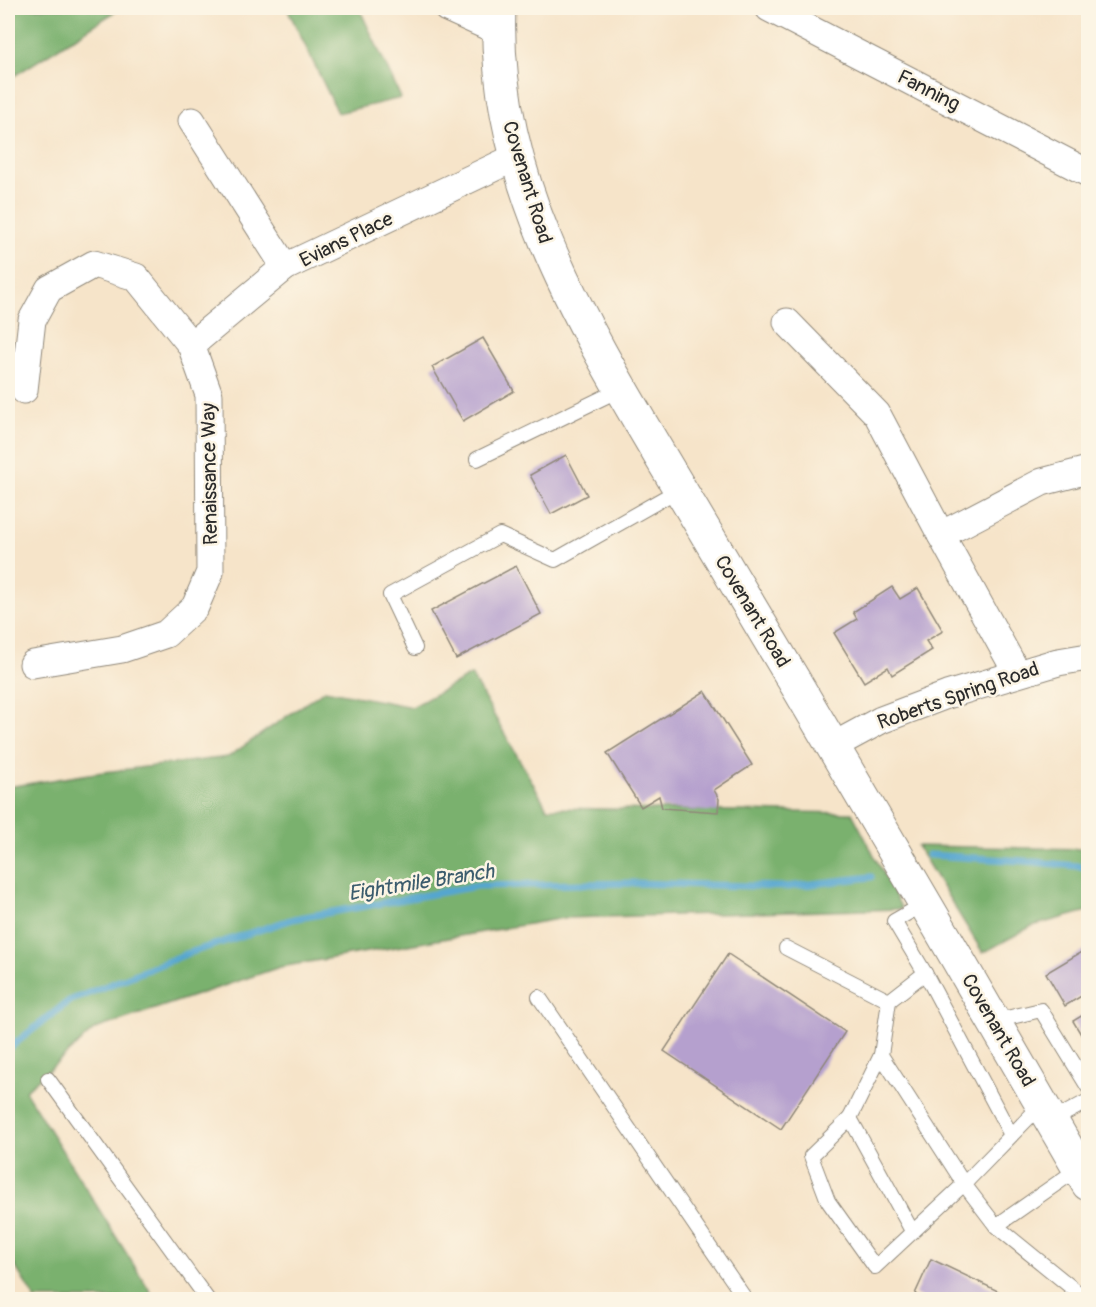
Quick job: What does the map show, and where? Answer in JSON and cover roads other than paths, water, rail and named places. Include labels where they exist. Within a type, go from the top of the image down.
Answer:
[{"type":"street","points":[[447,8],[498,19]]},
{"type":"street","name":"Fanning","points":[[769,8],[1089,173]]},
{"type":"street","name":"Covenant Road","points":[[498,19],[504,94],[516,157],[546,244],[579,312],[621,389],[1084,1176]]},
{"type":"street","points":[[192,121],[285,267]]},
{"type":"street","name":"Evians Place","points":[[191,345],[285,267],[516,157]]},
{"type":"street","name":"Renaissance Way","points":[[24,390],[32,320],[49,289],[94,264],[136,277],[191,345],[209,395],[210,572],[195,607],[166,634],[122,649],[33,664]]},
{"type":"street","points":[[787,322],[877,414],[1017,673]]},
{"type":"street","points":[[941,535],[1042,482],[1089,470]]},
{"type":"street","name":"Roberts Spring Road","points":[[832,746],[881,720],[947,695],[1058,662],[1089,657]]},
{"type":"lane","points":[[477,459],[621,389]]},
{"type":"lane","points":[[415,648],[390,595],[500,535],[555,560],[680,489]]},
{"type":"lane","points":[[924,903],[894,921],[925,973],[1011,1135]]},
{"type":"lane","points":[[786,948],[889,1001]]},
{"type":"lane","points":[[925,973],[889,1001],[881,1055],[850,1118],[811,1156],[828,1201],[875,1266],[964,1184],[1011,1135],[1047,1112],[1089,1101]]},
{"type":"lane","points":[[539,997],[746,1299]]},
{"type":"lane","points":[[994,1021],[1041,1010],[1089,1087]]},
{"type":"lane","points":[[881,1055],[964,1184],[996,1226],[1087,1299]]},
{"type":"lane","points":[[48,1079],[208,1299]]},
{"type":"lane","points":[[850,1118],[912,1231]]},
{"type":"lane","points":[[996,1226],[1084,1176]]},
{"type":"waterway","name":"Eightmile Branch","points":[[929,855],[1088,867]]},
{"type":"waterway","name":"Eightmile Branch","points":[[8,1049],[69,1001],[186,954],[293,919],[477,886],[633,883],[786,887],[871,877]]}]
